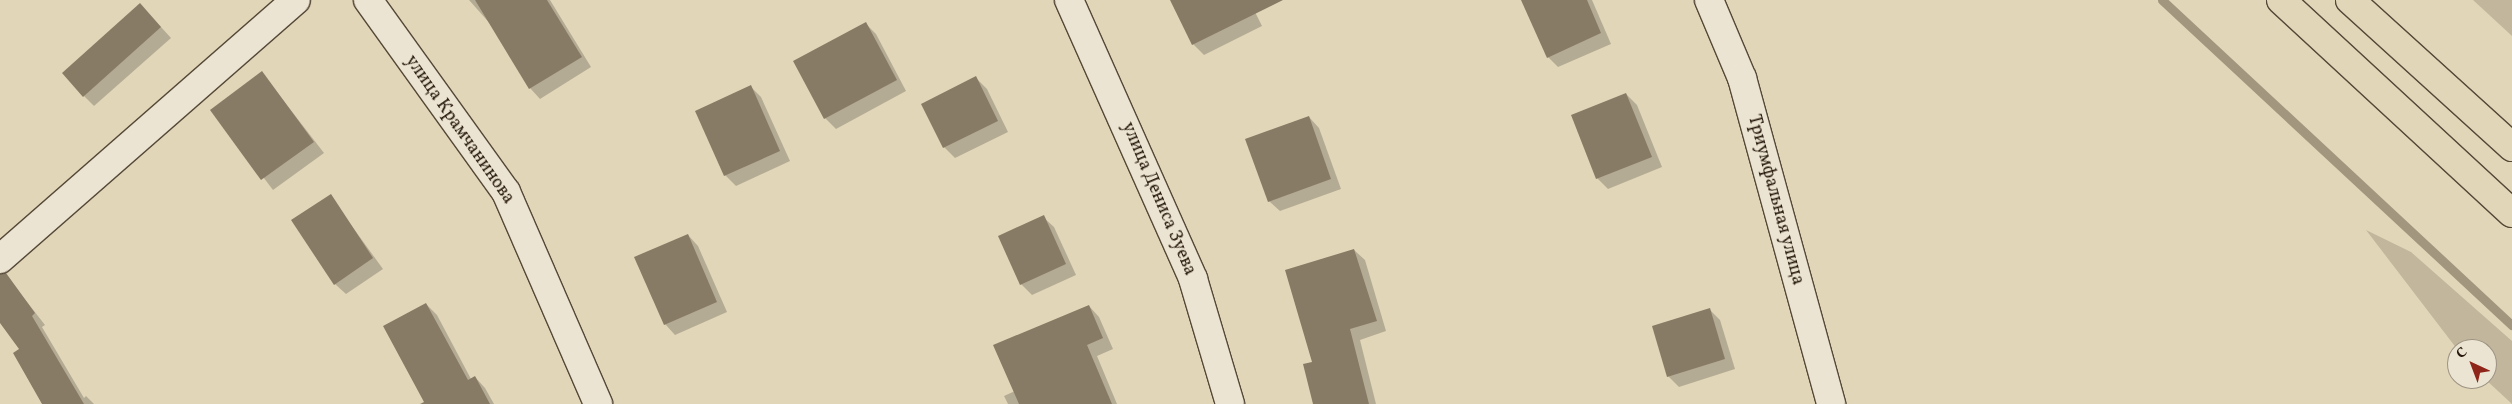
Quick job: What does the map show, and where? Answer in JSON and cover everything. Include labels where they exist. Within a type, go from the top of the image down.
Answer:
[{"type":"main road","points":[[2281,0],[2512,213]]},
{"type":"main road","points":[[2350,0],[2512,147]]},
{"type":"street","points":[[0,259],[296,0]]},
{"type":"street","name":"улица Крамчанинова","points":[[368,0],[506,192],[598,404]]},
{"type":"street","name":"улица Дениса Зуева","points":[[1068,0],[1193,280],[1230,404]]},
{"type":"street","name":"Триумфальная улица","points":[[1709,0],[1742,78],[1831,404]]},
{"type":"shaded area","points":[[2473,0],[2512,0],[2512,36]]},
{"type":"shaded area","points":[[2366,230],[2411,252],[2512,341],[2512,404],[2496,389],[2497,339],[2449,339]]},
{"type":"building","points":[[475,0],[547,0],[582,57],[529,89]]},
{"type":"building","points":[[1170,0],[1283,0],[1192,45]]},
{"type":"building","points":[[1521,0],[1587,0],[1601,33],[1547,58]]},
{"type":"building","points":[[140,3],[161,27],[83,97],[62,73]]},
{"type":"building","points":[[866,22],[897,80],[824,119],[793,61]]},
{"type":"building","points":[[262,71],[314,142],[261,180],[210,110]]},
{"type":"building","points":[[976,76],[998,121],[943,148],[921,104]]},
{"type":"building","points":[[751,85],[780,151],[724,176],[695,111]]},
{"type":"building","points":[[1626,93],[1652,157],[1596,179],[1571,115]]},
{"type":"building","points":[[1309,116],[1331,179],[1268,202],[1245,139]]},
{"type":"building","points":[[331,194],[373,258],[334,285],[291,220]]},
{"type":"building","points":[[1044,215],[1066,264],[1020,285],[998,236]]},
{"type":"building","points":[[688,234],[717,302],[664,325],[634,257]]},
{"type":"building","points":[[1354,249],[1377,321],[1350,329],[1369,404],[1313,404],[1303,364],[1312,362],[1285,270]]},
{"type":"building","points":[[6,273],[35,313],[32,316],[84,404],[42,404],[13,353],[19,349],[0,323],[0,274]]},
{"type":"building","points":[[426,303],[468,380],[475,376],[490,404],[420,404],[424,402],[383,326]]},
{"type":"building","points":[[1089,305],[1103,338],[1087,345],[1112,404],[1019,404],[993,345]]},
{"type":"building","points":[[1710,308],[1725,359],[1667,377],[1652,326]]},
{"type":"waterway","points":[[2162,0],[2512,325]]}]
